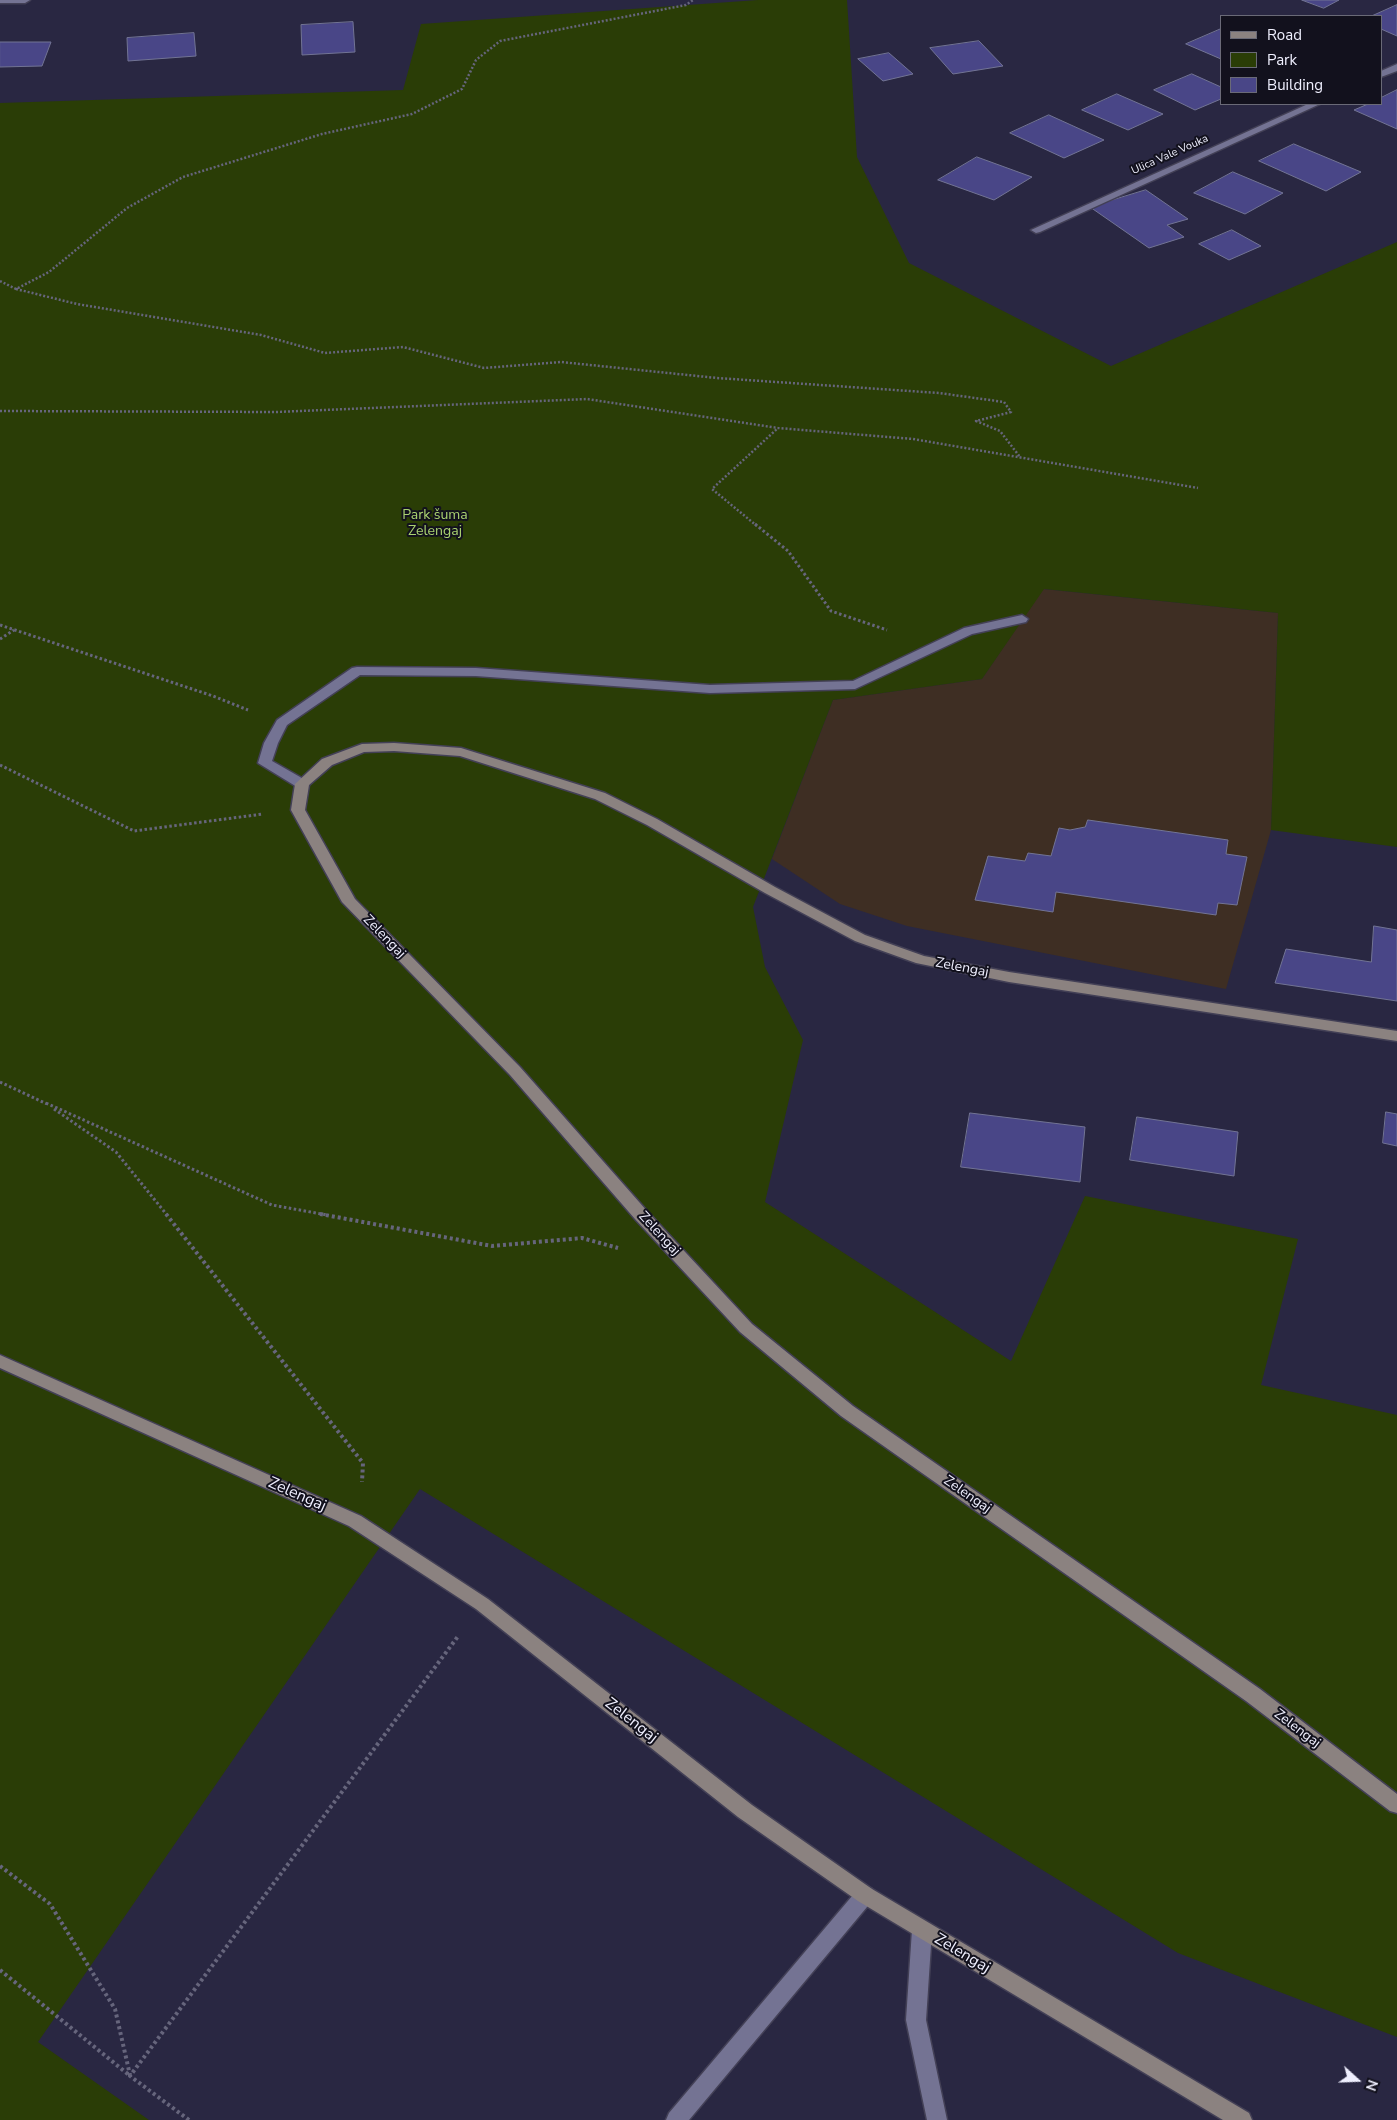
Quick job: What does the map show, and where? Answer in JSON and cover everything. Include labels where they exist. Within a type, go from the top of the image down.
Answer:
[{"type":"street","points":[[0,0],[25,0]]},
{"type":"street","points":[[1382,74],[1397,66]]},
{"type":"street","name":"Ulica Vale Vouka","points":[[1036,230],[1313,105]]},
{"type":"street","points":[[302,784],[265,764],[271,742],[282,723],[357,671],[476,672],[710,689],[855,685],[968,631],[1022,619]]},
{"type":"street","name":"Zelengaj","points":[[1397,1036],[1009,977],[921,960],[860,938],[770,890],[652,822],[600,796],[462,752],[394,747],[362,748],[327,762],[302,784],[298,810],[349,902],[515,1071],[640,1215],[746,1328],[847,1411],[1253,1695],[1397,1805]]},
{"type":"street","name":"Zelengaj","points":[[0,1362],[355,1521],[482,1604],[745,1810],[865,1896],[1242,2120]]},
{"type":"street","points":[[676,2120],[865,1896]]},
{"type":"street","points":[[922,1930],[916,2020],[937,2120]]},
{"type":"path","points":[[16,289],[49,272],[127,208],[183,177],[322,134],[412,114],[462,89],[476,60],[500,41],[686,5],[693,0]]},
{"type":"path","points":[[0,281],[16,289],[77,304],[261,335],[325,353],[403,347],[484,368],[561,362],[717,378],[939,393],[1004,402],[1011,412],[976,421],[1000,431],[1020,457]]},
{"type":"path","points":[[0,411],[277,412],[587,399],[778,428],[913,439],[1198,488]]},
{"type":"path","points":[[778,428],[712,490],[788,551],[831,611],[934,647]]},
{"type":"path","points":[[0,625],[213,696],[282,723]]},
{"type":"path","points":[[0,639],[14,630]]},
{"type":"path","points":[[0,765],[134,831],[273,813]]},
{"type":"path","points":[[0,1082],[272,1205],[492,1246],[582,1238],[626,1251]]},
{"type":"path","points":[[46,1103],[116,1152],[248,1314],[363,1463],[362,1483],[368,1504],[355,1521]]},
{"type":"path","points":[[130,2076],[482,1604]]},
{"type":"path","points":[[0,1866],[50,1904],[116,2009],[130,2076]]},
{"type":"path","points":[[0,1970],[130,2076],[189,2120]]},
{"type":"shaded area","points":[[1043,589],[1278,613],[1271,830],[1226,989],[907,926],[840,904],[772,859],[833,700],[982,679]]},
{"type":"green space","name":"Park šuma Zelengaj","points":[[758,0],[847,0],[857,157],[909,263],[1111,366],[1397,242],[1397,847],[1271,830],[1278,613],[1044,589],[982,679],[833,700],[753,907],[765,967],[803,1040],[765,1202],[1011,1361],[1085,1196],[1298,1239],[1261,1385],[1397,1415],[1397,2037],[1178,1953],[420,1489],[38,2042],[149,2120],[0,2120],[0,103],[403,90],[421,24]]},
{"type":"building","points":[[1302,0],[1339,0],[1324,8]]},
{"type":"building","points":[[1397,5],[1397,36],[1382,29],[1382,15],[1374,15]]},
{"type":"building","points":[[353,22],[355,52],[302,55],[301,25]]},
{"type":"building","points":[[1220,29],[1220,59],[1186,44]]},
{"type":"building","points":[[194,33],[196,56],[128,61],[127,38]]},
{"type":"building","points":[[979,41],[1003,66],[953,74],[930,48]]},
{"type":"building","points":[[0,42],[51,42],[42,66],[0,67]]},
{"type":"building","points":[[889,53],[913,74],[883,81],[858,59]]},
{"type":"building","points":[[1192,74],[1220,87],[1220,99],[1195,110],[1154,90]]},
{"type":"building","points":[[1397,90],[1397,129],[1354,110],[1366,105],[1382,105],[1382,98]]},
{"type":"building","points":[[1117,94],[1163,114],[1128,130],[1082,110]]},
{"type":"building","points":[[1049,115],[1104,140],[1064,158],[1010,133]]},
{"type":"building","points":[[1294,144],[1361,172],[1326,191],[1259,161]]},
{"type":"building","points":[[977,157],[1032,177],[994,200],[938,180]]},
{"type":"building","points":[[1233,172],[1283,193],[1245,214],[1194,193]]},
{"type":"building","points":[[1146,190],[1188,219],[1167,225],[1184,237],[1149,248],[1090,207]]},
{"type":"building","points":[[1232,230],[1261,246],[1229,260],[1199,244]]},
{"type":"building","points":[[1088,820],[1228,840],[1226,854],[1247,857],[1237,905],[1218,903],[1216,915],[1056,892],[1053,912],[975,900],[988,856],[1025,861],[1028,853],[1051,856],[1059,828],[1070,830],[1085,827]]},
{"type":"building","points":[[1374,926],[1397,930],[1397,1001],[1275,983],[1286,949],[1371,962]]},
{"type":"building","points":[[1386,1112],[1397,1114],[1397,1146],[1383,1143]]},
{"type":"building","points":[[970,1113],[1085,1127],[1080,1182],[961,1167]]},
{"type":"building","points":[[1137,1117],[1238,1132],[1234,1176],[1130,1160]]}]
